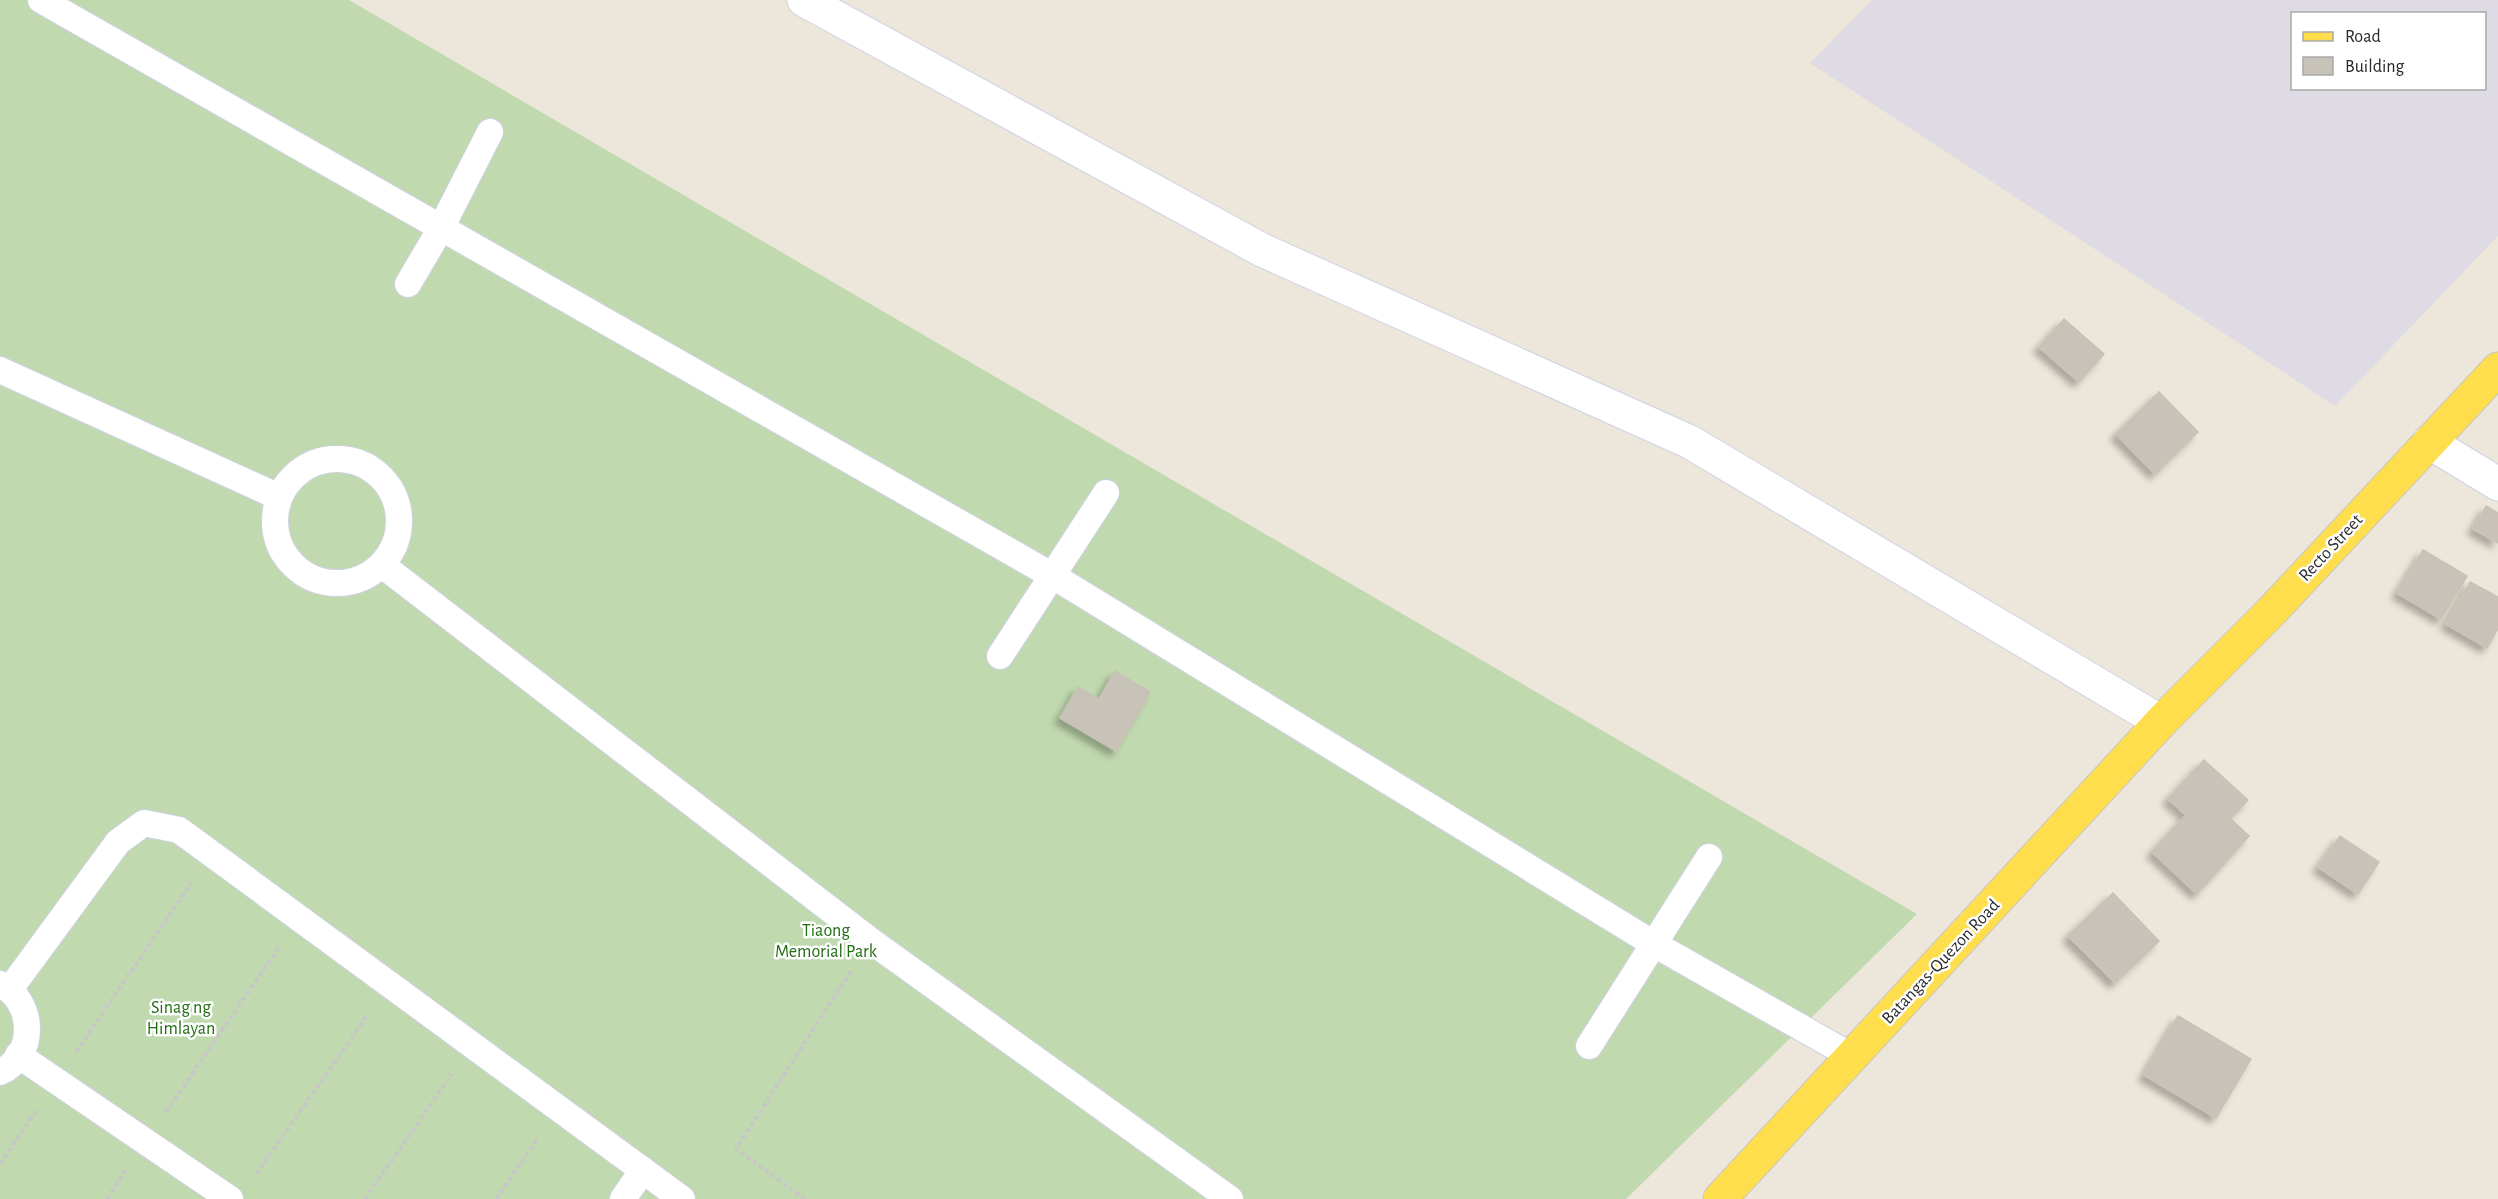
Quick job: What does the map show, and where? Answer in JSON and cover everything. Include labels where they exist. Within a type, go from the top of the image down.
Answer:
[{"type":"main road","name":"Recto Street","points":[[2161,722],[2270,614],[2498,369]]},
{"type":"main road","name":"Batangas-Quezon Road","points":[[1720,1199],[1854,1057],[2161,722]]},
{"type":"street","points":[[804,0],[1262,250],[1690,442],[2161,722]]},
{"type":"street","points":[[2429,442],[2498,484]]},
{"type":"lane","points":[[41,0],[1053,576],[1654,944],[1854,1057]]},
{"type":"lane","points":[[408,284],[441,228],[490,132]]},
{"type":"lane","points":[[0,370],[279,497]]},
{"type":"lane","points":[[336,458],[360,463],[381,476],[394,496],[400,520],[396,545],[382,565],[362,578],[338,583],[314,579],[293,565],[279,545],[274,521],[279,497],[292,477],[312,463],[336,458]]},
{"type":"lane","points":[[1000,656],[1106,493]]},
{"type":"lane","points":[[382,565],[870,941],[1230,1199]]},
{"type":"lane","points":[[230,1199],[56,1081],[9,1063],[23,1050],[28,1028],[23,1006],[5,986],[118,842],[144,824],[179,830],[212,853],[682,1199]]},
{"type":"lane","points":[[1589,1046],[1709,858]]},
{"type":"lane","points":[[623,1199],[643,1170]]},
{"type":"path","points":[[0,1164],[212,853]]},
{"type":"path","points":[[106,1199],[299,917]]},
{"type":"path","points":[[805,1199],[736,1149],[870,941]]},
{"type":"path","points":[[252,1179],[389,984]]},
{"type":"path","points":[[365,1199],[472,1045]]},
{"type":"path","points":[[495,1199],[559,1108]]},
{"type":"shaded area","points":[[1872,0],[2498,0],[2498,236],[2335,406],[1810,63]]},
{"type":"green space","points":[[0,0],[349,0],[1917,914],[1626,1199],[0,1199]]},
{"type":"building","points":[[2064,319],[2104,354],[2079,382],[2039,347]]},
{"type":"building","points":[[2159,392],[2198,432],[2155,474],[2116,434]]},
{"type":"building","points":[[2486,506],[2498,513],[2498,543],[2473,529]]},
{"type":"building","points":[[2423,550],[2467,576],[2441,619],[2397,593]]},
{"type":"building","points":[[2470,582],[2498,597],[2498,628],[2487,648],[2446,624]]},
{"type":"building","points":[[1115,671],[1150,692],[1116,751],[1060,718],[1078,687],[1099,699]]},
{"type":"building","points":[[2204,760],[2248,800],[2230,818],[2249,836],[2197,894],[2152,852],[2186,815],[2168,799]]},
{"type":"building","points":[[2340,836],[2379,862],[2358,894],[2318,867]]},
{"type":"building","points":[[2113,893],[2159,941],[2115,983],[2068,936]]},
{"type":"building","points":[[2178,1016],[2251,1059],[2216,1118],[2144,1075]]},
{"type":"park label","name":"Tiaong Memorial Park","points":[[826,941]]},
{"type":"park label","name":"Sinag ng Himlayan","points":[[181,1018]]}]
